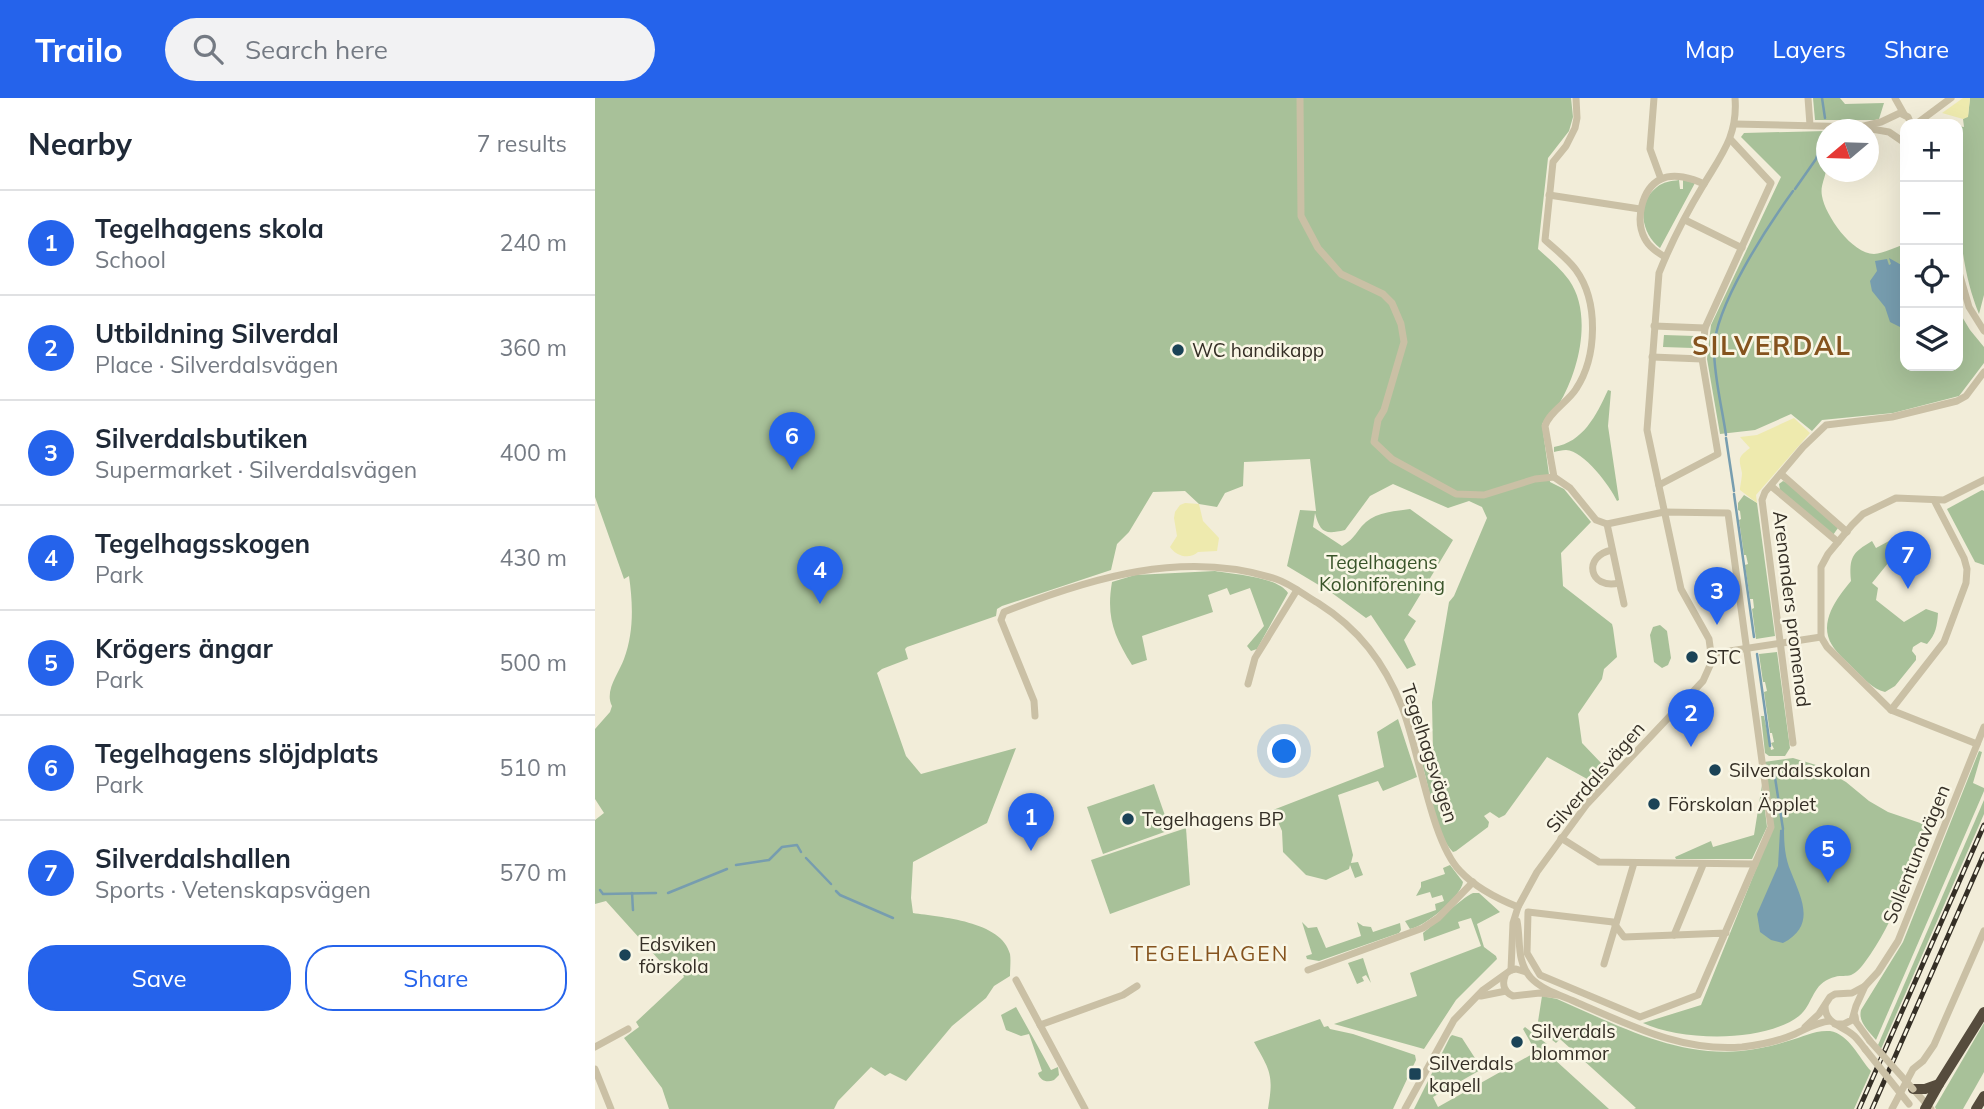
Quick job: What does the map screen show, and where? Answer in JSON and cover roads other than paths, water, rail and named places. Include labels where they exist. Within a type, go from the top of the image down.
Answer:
[{"type":"highway","points":[[1928,1107],[1939,1084],[1984,1012]]},
{"type":"highway","points":[[1913,1089],[1925,1089],[1939,1084]]},
{"type":"highway","points":[[1976,1109],[1984,1096]]},
{"type":"street","points":[[1300,98],[1301,216],[1318,248],[1341,274],[1383,294],[1392,303],[1401,324],[1404,342],[1387,400],[1378,420],[1374,442],[1391,459],[1455,494],[1484,495],[1535,479],[1554,477],[1570,488],[1596,520],[1607,524],[1664,512],[1728,513],[1771,827],[1726,933],[1698,995],[1640,1017],[1551,982],[1540,975],[1527,953],[1528,912],[1613,922],[1624,937],[1726,933]]},
{"type":"street","points":[[1554,477],[1546,421],[1566,403],[1580,384],[1592,333],[1591,313],[1582,281],[1575,269],[1545,240],[1553,162],[1566,146],[1575,128],[1576,98]]},
{"type":"street","points":[[1654,98],[1650,149],[1661,179]]},
{"type":"street","points":[[1735,98],[1735,124],[1731,140],[1704,184],[1659,273],[1647,430],[1681,589],[1709,639],[1710,654],[1821,636]]},
{"type":"street","points":[[1808,98],[1810,125]]},
{"type":"street","points":[[1889,132],[1887,124],[1893,98]]},
{"type":"street","points":[[1893,98],[1909,119]]},
{"type":"street","points":[[1913,119],[1929,114],[1951,98]]},
{"type":"street","points":[[1879,121],[1896,114],[1908,119]]},
{"type":"street","points":[[1735,124],[1816,125]]},
{"type":"street","points":[[1879,130],[1900,137]]},
{"type":"street","points":[[1659,485],[1718,454],[1702,359],[1705,328],[1771,183],[1731,140]]},
{"type":"street","points":[[1665,257],[1645,240],[1640,226],[1640,209],[1651,188],[1661,179],[1677,176],[1704,184]]},
{"type":"street","points":[[1549,195],[1640,209]]},
{"type":"street","points":[[1685,220],[1742,248]]},
{"type":"street","points":[[1963,286],[1969,307],[1984,331]]},
{"type":"street","points":[[1654,326],[1705,328]]},
{"type":"street","points":[[1652,357],[1702,359]]},
{"type":"street","name":"Arenanders promenad","points":[[1793,743],[1762,500],[1809,440],[1826,425],[1892,417],[1957,401],[1966,396],[1984,372]]},
{"type":"street","points":[[1781,474],[1847,532]]},
{"type":"street","points":[[1977,744],[1891,710],[1827,647],[1821,636],[1821,567],[1828,554],[1863,514],[1896,498],[1944,500],[1984,480]]},
{"type":"street","points":[[1771,486],[1838,542]]},
{"type":"street","points":[[1891,710],[1944,642],[1966,583],[1967,569],[1964,558],[1934,500]]},
{"type":"street","points":[[1607,524],[1624,604]]},
{"type":"street","points":[[1612,550],[1596,557],[1593,573],[1598,581],[1606,585],[1619,583]]},
{"type":"street","name":"Tegelhagsvägen","points":[[1035,716],[1034,701],[1001,620],[1004,612],[1050,594],[1142,570],[1203,565],[1278,580],[1340,617],[1360,635],[1381,661],[1403,710],[1439,834],[1450,858],[1459,871],[1473,882],[1518,907]]},
{"type":"street","points":[[1248,684],[1255,658],[1297,590]]},
{"type":"street","name":"Silverdalsvägen","points":[[1508,973],[1513,923],[1518,907],[1537,872],[1587,804],[1703,681],[1711,661],[1710,654]]},
{"type":"street","name":"Sollentunavägen","points":[[1529,975],[1561,995],[1650,1035],[1683,1044],[1742,1047],[1832,1023],[1848,1023],[1854,1016],[1865,986],[1878,972],[1898,941],[1984,727]]},
{"type":"street","points":[[1561,838],[1599,862],[1755,864]]},
{"type":"street","points":[[1604,964],[1634,863]]},
{"type":"street","points":[[1674,935],[1703,864]]},
{"type":"street","points":[[1308,970],[1423,928],[1438,918],[1473,882]]},
{"type":"street","name":"Silverdalsvägen","points":[[1516,917],[1518,944],[1529,975]]},
{"type":"street","points":[[1892,1109],[1913,1069],[1923,1061],[1934,1045],[1984,931]]},
{"type":"street","points":[[1405,1109],[1454,1020],[1477,997],[1508,973],[1516,969],[1529,975],[1531,986],[1527,994],[1517,997],[1506,991],[1477,997]]},
{"type":"street","points":[[1506,991],[1504,985],[1508,973]]},
{"type":"street","points":[[1016,980],[1085,1109]]},
{"type":"street","points":[[1040,1025],[1123,995],[1137,986]]},
{"type":"street","name":"Sollentunavägen","points":[[1802,1030],[1830,997],[1841,993],[1846,995],[1865,986]]},
{"type":"street","name":"Sollentunavägen","points":[[1527,994],[1561,995]]},
{"type":"street","points":[[1846,995],[1856,1006]]},
{"type":"street","points":[[1825,1006],[1825,1012],[1832,1023],[1851,1033],[1911,1106]]},
{"type":"street","points":[[1854,1016],[1870,1041],[1928,1107]]},
{"type":"street","points":[[595,1046],[628,1029]]},
{"type":"street","points":[[595,1069],[611,1109]]},
{"type":"water","points":[[1889,258],[1900,264],[1900,327],[1890,322],[1885,307],[1872,291],[1870,281],[1877,271],[1875,261],[1887,259],[1889,265]]},
{"type":"water","points":[[1784,829],[1787,861],[1804,910],[1800,928],[1783,943],[1771,940],[1760,932],[1757,914],[1778,866],[1780,830]]},
{"type":"waterway","points":[[1822,98],[1825,118]]},
{"type":"waterway","points":[[1795,189],[1816,159]]},
{"type":"waterway","points":[[1726,435],[1715,370],[1717,331],[1723,311],[1744,267],[1793,191]]},
{"type":"waterway","points":[[1726,438],[1734,491]]},
{"type":"waterway","points":[[1734,494],[1754,637]]},
{"type":"waterway","points":[[1757,654],[1770,746]]},
{"type":"waterway","points":[[1774,771],[1783,829]]},
{"type":"waterway","points":[[736,865],[769,860],[782,847],[797,845],[801,852]]},
{"type":"waterway","points":[[806,858],[831,884]]},
{"type":"waterway","points":[[668,893],[727,869]]},
{"type":"waterway","points":[[600,890],[603,894],[656,893]]},
{"type":"waterway","points":[[836,891],[893,918]]},
{"type":"waterway","points":[[632,893],[633,910]]},
{"type":"railway","points":[[1859,1109],[1984,825]]},
{"type":"railway","points":[[1872,1109],[1984,854]]},
{"type":"place","name":"WC handikapp","points":[[1178,350]]},
{"type":"place","name":"Tegelhagens slöjdplats","points":[[792,470]]},
{"type":"place","name":"Silverdalshallen","points":[[1908,589]]},
{"type":"place","name":"Tegelhagsskogen","points":[[820,604]]},
{"type":"place","name":"Silverdalsbutiken","points":[[1717,625]]},
{"type":"place","name":"STC","points":[[1692,657]]},
{"type":"place","name":"Utbildning Silverdal","points":[[1691,747]]},
{"type":"place","name":"Silverdalsskolan","points":[[1715,770]]},
{"type":"place","name":"Förskolan Äpplet","points":[[1654,804]]},
{"type":"place","name":"Tegelhagens BP","points":[[1128,819]]},
{"type":"place","name":"Tegelhagens skola","points":[[1031,851]]},
{"type":"place","name":"Krögers ängar","points":[[1828,883]]},
{"type":"place","name":"Edsviken förskola","points":[[625,955]]},
{"type":"place","name":"Silverdals blommor","points":[[1517,1042]]},
{"type":"place","name":"Silverdals kapell","points":[[1415,1074]]},
{"type":"district","name":"SILVERDAL","points":[[1772,345]]},
{"type":"district","name":"TEGELHAGEN","points":[[1210,953]]},
{"type":"park label","name":"Tegelhagens Koloniförening","points":[[1382,573]]}]
